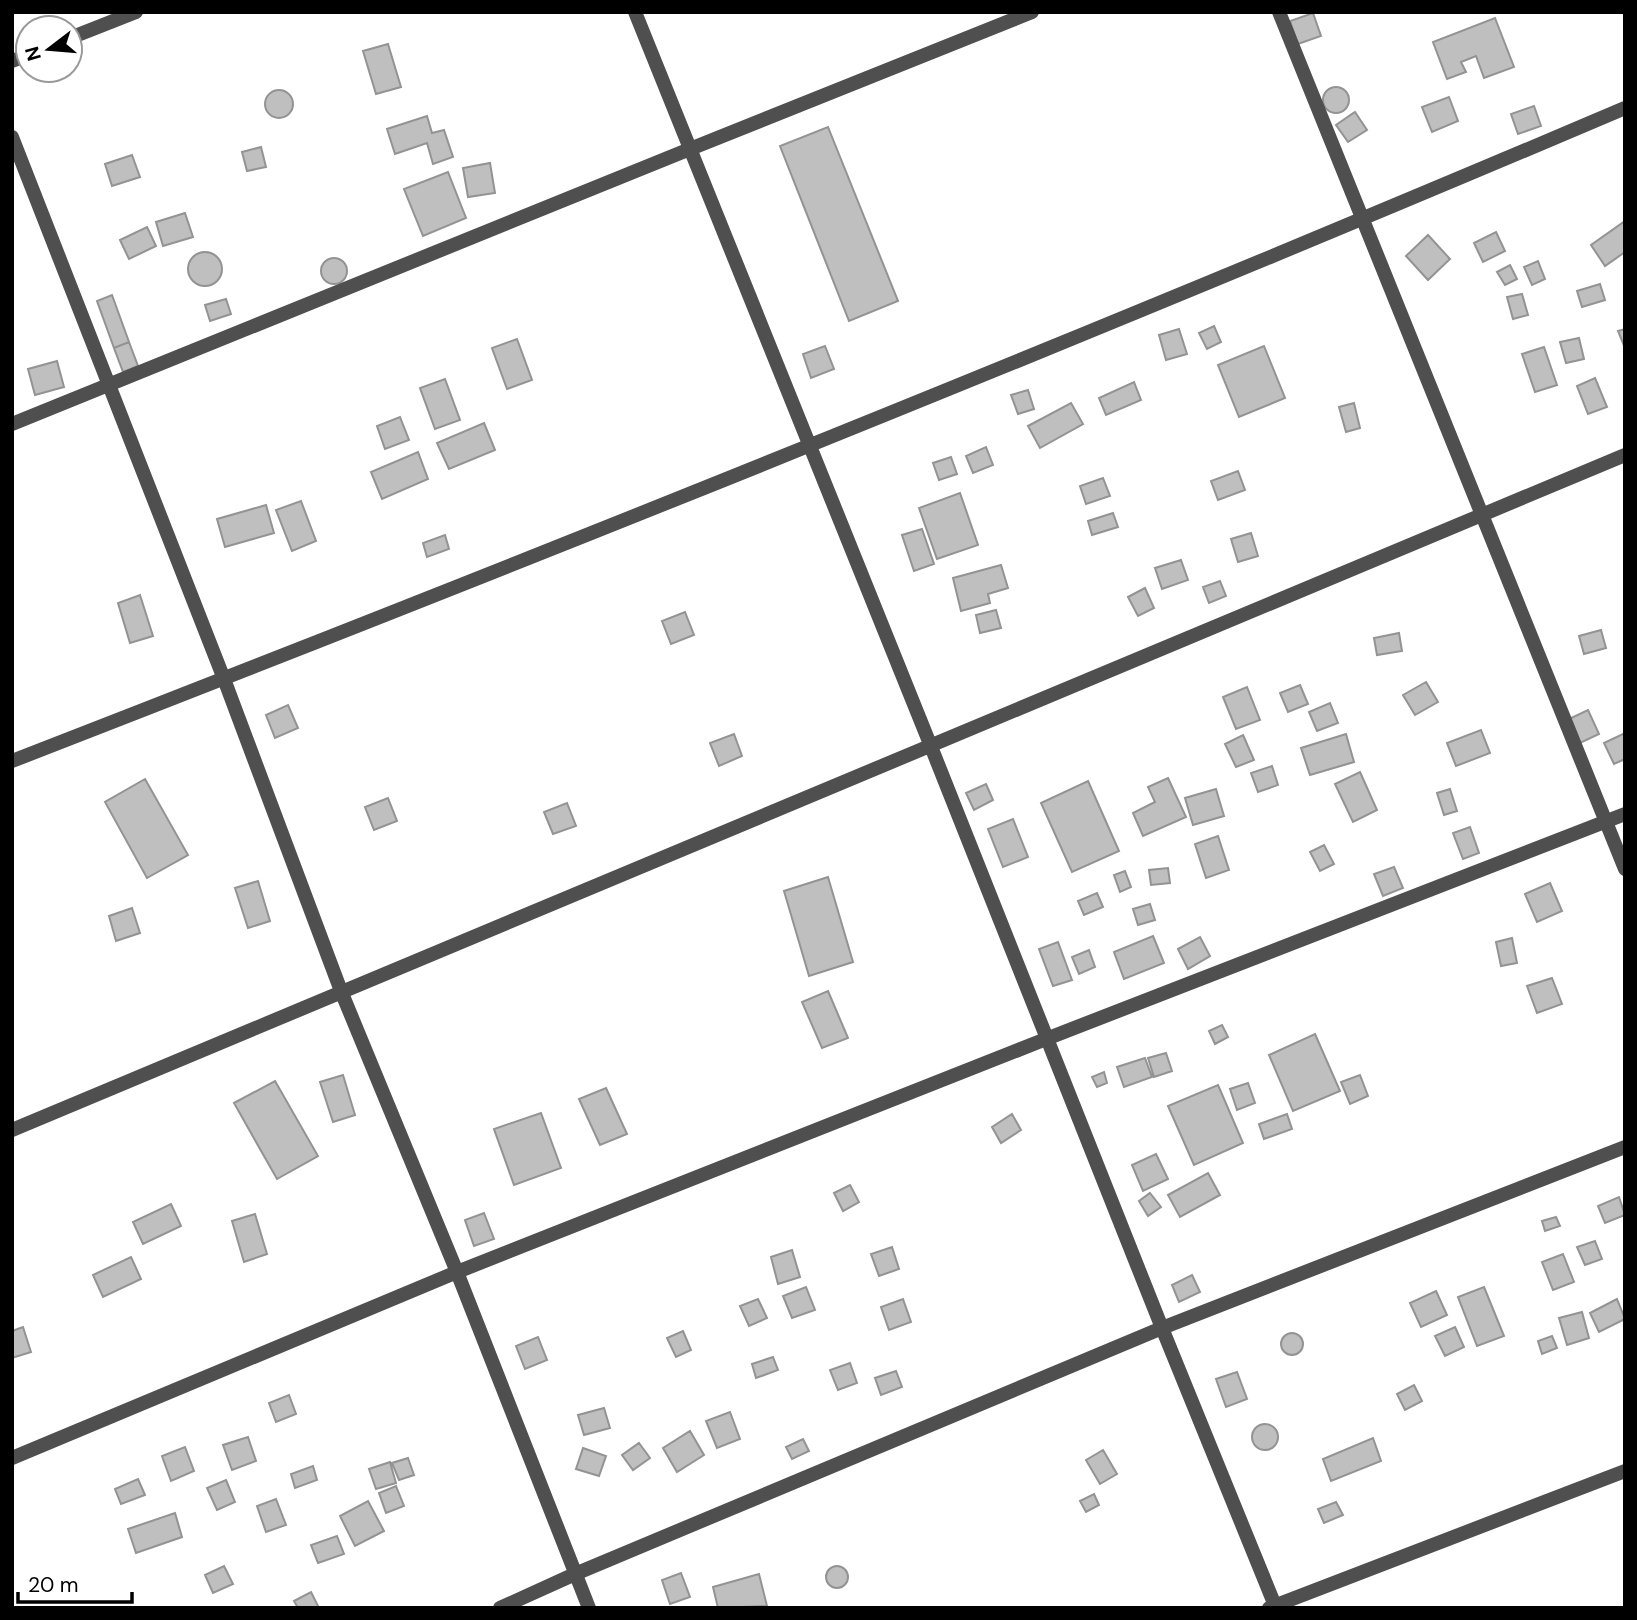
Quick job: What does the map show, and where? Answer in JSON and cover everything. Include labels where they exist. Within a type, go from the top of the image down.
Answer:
[{"type":"street","points":[[84,32],[136,12]]},
{"type":"street","points":[[635,12],[1273,1607],[1625,1471]]},
{"type":"street","points":[[12,424],[1032,12]]},
{"type":"street","points":[[1279,12],[1625,869]]},
{"type":"street","points":[[12,761],[810,445],[1363,220],[1625,108]]},
{"type":"street","points":[[12,137],[224,679],[341,991],[457,1272],[589,1608]]},
{"type":"street","points":[[12,1130],[1625,455]]},
{"type":"street","points":[[12,1458],[457,1272],[1625,814]]},
{"type":"street","points":[[500,1608],[1162,1328],[1625,1147]]},
{"type":"building","points":[[1313,13],[1321,36],[1298,44],[1290,21]]},
{"type":"building","points":[[1495,18],[1514,67],[1484,78],[1476,56],[1461,62],[1466,72],[1447,79],[1433,42]]},
{"type":"building","points":[[388,44],[401,87],[376,94],[363,51]]},
{"type":"building","points":[[1336,87],[1345,91],[1349,100],[1345,109],[1336,113],[1327,109],[1323,100],[1327,91]]},
{"type":"building","points":[[279,90],[289,94],[293,104],[289,114],[279,118],[269,114],[265,104],[269,94]]},
{"type":"building","points":[[1449,97],[1458,121],[1432,132],[1422,107]]},
{"type":"building","points":[[1534,106],[1541,126],[1518,134],[1511,114]]},
{"type":"building","points":[[1355,112],[1367,130],[1348,142],[1336,125]]},
{"type":"building","points":[[427,116],[432,133],[444,130],[453,157],[433,164],[427,143],[395,154],[387,129]]},
{"type":"building","points":[[828,127],[898,301],[849,321],[780,146]]},
{"type":"building","points":[[261,147],[266,167],[247,171],[242,152]]},
{"type":"building","points":[[132,155],[140,177],[112,186],[105,164]]},
{"type":"building","points":[[490,163],[495,193],[468,197],[463,168]]},
{"type":"building","points":[[448,172],[466,218],[423,236],[404,189]]},
{"type":"building","points":[[185,213],[193,237],[163,246],[156,222]]},
{"type":"building","points":[[1625,221],[1625,252],[1605,266],[1591,245]]},
{"type":"building","points":[[147,227],[156,246],[129,259],[120,240]]},
{"type":"building","points":[[1496,232],[1505,251],[1483,262],[1474,243]]},
{"type":"building","points":[[1428,235],[1450,259],[1428,280],[1406,256]]},
{"type":"building","points":[[205,252],[217,257],[222,269],[217,281],[205,286],[193,281],[188,269],[193,257]]},
{"type":"building","points":[[334,258],[343,262],[347,271],[343,280],[334,284],[325,280],[321,271],[325,262]]},
{"type":"building","points":[[1538,261],[1545,279],[1532,285],[1524,267]]},
{"type":"building","points":[[1510,265],[1517,279],[1505,285],[1497,272]]},
{"type":"building","points":[[1600,284],[1605,300],[1582,307],[1577,291]]},
{"type":"building","points":[[1522,294],[1528,315],[1513,319],[1507,297]]},
{"type":"building","points":[[112,295],[129,342],[114,348],[97,301]]},
{"type":"building","points":[[226,299],[231,314],[210,321],[205,305]]},
{"type":"building","points":[[1214,326],[1221,342],[1207,349],[1199,333]]},
{"type":"building","points":[[1179,329],[1187,354],[1166,360],[1159,335]]},
{"type":"building","points":[[1625,329],[1625,348],[1618,331]]},
{"type":"building","points":[[1579,338],[1584,359],[1566,363],[1560,342]]},
{"type":"building","points":[[517,339],[532,380],[507,389],[492,348]]},
{"type":"building","points":[[129,342],[138,366],[123,372],[114,348]]},
{"type":"building","points":[[825,346],[834,369],[811,378],[803,354]]},
{"type":"building","points":[[1264,346],[1285,398],[1239,417],[1218,365]]},
{"type":"building","points":[[1544,347],[1557,385],[1535,392],[1522,354]]},
{"type":"building","points":[[57,361],[64,387],[35,395],[28,369]]},
{"type":"building","points":[[1595,378],[1607,407],[1588,414],[1577,386]]},
{"type":"building","points":[[445,379],[460,420],[435,429],[420,388]]},
{"type":"building","points":[[1134,382],[1141,400],[1106,415],[1099,398]]},
{"type":"building","points":[[1028,390],[1034,409],[1018,414],[1011,395]]},
{"type":"building","points":[[1071,403],[1083,424],[1040,448],[1028,426]]},
{"type":"building","points":[[1354,403],[1360,428],[1346,432],[1339,407]]},
{"type":"building","points":[[400,417],[409,440],[385,449],[377,426]]},
{"type":"building","points":[[484,423],[495,450],[449,469],[437,443]]},
{"type":"building","points":[[986,447],[993,465],[973,473],[966,456]]},
{"type":"building","points":[[418,452],[428,479],[382,499],[371,472]]},
{"type":"building","points":[[951,457],[957,474],[939,480],[933,463]]},
{"type":"building","points":[[1238,471],[1245,490],[1218,500],[1211,481]]},
{"type":"building","points":[[1103,478],[1110,496],[1086,504],[1080,486]]},
{"type":"building","points":[[960,493],[978,545],[937,559],[919,508]]},
{"type":"building","points":[[301,501],[316,541],[292,551],[276,510]]},
{"type":"building","points":[[266,505],[274,533],[225,547],[217,519]]},
{"type":"building","points":[[1113,513],[1118,527],[1092,535],[1088,521]]},
{"type":"building","points":[[922,529],[934,564],[914,571],[902,535]]},
{"type":"building","points":[[1251,533],[1258,556],[1238,562],[1231,539]]},
{"type":"building","points":[[445,535],[449,549],[427,557],[423,543]]},
{"type":"building","points":[[1181,560],[1188,580],[1162,589],[1155,568]]},
{"type":"building","points":[[1001,565],[1008,588],[988,594],[990,603],[961,611],[953,578]]},
{"type":"building","points":[[1220,581],[1226,596],[1209,603],[1203,587]]},
{"type":"building","points":[[1145,588],[1154,608],[1138,616],[1128,597]]},
{"type":"building","points":[[140,595],[153,636],[130,643],[118,603]]},
{"type":"building","points":[[996,610],[1001,628],[980,633],[976,615]]},
{"type":"building","points":[[685,612],[694,635],[671,644],[662,621]]},
{"type":"building","points":[[1601,630],[1606,648],[1584,654],[1579,636]]},
{"type":"building","points":[[1399,633],[1402,651],[1377,655],[1374,638]]},
{"type":"building","points":[[1426,682],[1438,702],[1415,715],[1403,695]]},
{"type":"building","points":[[1300,685],[1308,704],[1288,712],[1280,693]]},
{"type":"building","points":[[1247,687],[1260,720],[1236,729],[1223,697]]},
{"type":"building","points":[[1330,703],[1338,723],[1317,731],[1309,712]]},
{"type":"building","points":[[288,705],[298,728],[275,738],[266,715]]},
{"type":"building","points":[[1588,710],[1599,734],[1580,743],[1569,719]]},
{"type":"building","points":[[1481,730],[1490,753],[1456,766],[1447,743]]},
{"type":"building","points":[[1625,733],[1625,759],[1614,764],[1604,743]]},
{"type":"building","points":[[734,734],[742,756],[719,766],[710,743]]},
{"type":"building","points":[[1346,734],[1354,762],[1310,775],[1301,748]]},
{"type":"building","points":[[1243,735],[1254,760],[1236,767],[1225,744]]},
{"type":"building","points":[[1272,766],[1278,785],[1258,792],[1251,773]]},
{"type":"building","points":[[1360,772],[1377,810],[1353,822],[1335,784]]},
{"type":"building","points":[[1168,778],[1186,817],[1143,836],[1133,813],[1155,802],[1148,787]]},
{"type":"building","points":[[145,779],[188,855],[147,878],[105,802]]},
{"type":"building","points":[[1088,781],[1119,851],[1072,872],[1041,803]]},
{"type":"building","points":[[986,784],[993,800],[974,810],[966,793]]},
{"type":"building","points":[[1216,789],[1224,816],[1193,825],[1185,798]]},
{"type":"building","points":[[1450,789],[1457,811],[1444,815],[1437,793]]},
{"type":"building","points":[[388,798],[397,821],[374,830],[365,807]]},
{"type":"building","points":[[567,803],[576,826],[553,834],[544,812]]},
{"type":"building","points":[[1013,819],[1028,857],[1003,867],[988,829]]},
{"type":"building","points":[[1470,827],[1479,853],[1463,859],[1453,833]]},
{"type":"building","points":[[1218,836],[1229,870],[1206,878],[1195,844]]},
{"type":"building","points":[[1324,845],[1334,864],[1320,871],[1310,852]]},
{"type":"building","points":[[1394,867],[1403,888],[1383,896],[1374,874]]},
{"type":"building","points":[[1168,868],[1170,883],[1151,885],[1149,870]]},
{"type":"building","points":[[1125,871],[1131,887],[1120,892],[1114,875]]},
{"type":"building","points":[[828,877],[853,962],[809,976],[784,891]]},
{"type":"building","points":[[258,881],[270,921],[248,928],[235,888]]},
{"type":"building","points":[[1550,883],[1562,911],[1537,922],[1525,894]]},
{"type":"building","points":[[1097,893],[1103,907],[1084,915],[1078,901]]},
{"type":"building","points":[[1150,904],[1155,920],[1138,925],[1133,909]]},
{"type":"building","points":[[132,908],[140,933],[116,941],[109,916]]},
{"type":"building","points":[[1153,936],[1164,963],[1124,979],[1114,952]]},
{"type":"building","points":[[1200,937],[1210,956],[1188,969],[1178,949]]},
{"type":"building","points":[[1512,938],[1517,963],[1501,966],[1496,942]]},
{"type":"building","points":[[1058,942],[1072,980],[1053,986],[1039,949]]},
{"type":"building","points":[[1089,950],[1095,967],[1079,974],[1072,957]]},
{"type":"building","points":[[1552,978],[1562,1004],[1537,1013],[1527,986]]},
{"type":"building","points":[[828,991],[848,1038],[822,1048],[802,1002]]},
{"type":"building","points":[[1222,1025],[1228,1037],[1215,1044],[1209,1031]]},
{"type":"building","points":[[1315,1034],[1340,1091],[1293,1111],[1269,1055]]},
{"type":"building","points":[[1166,1053],[1172,1071],[1154,1077],[1148,1058]]},
{"type":"building","points":[[1145,1058],[1152,1077],[1124,1087],[1117,1067]]},
{"type":"building","points":[[1104,1072],[1107,1083],[1097,1087],[1092,1077]]},
{"type":"building","points":[[343,1075],[355,1115],[333,1122],[320,1082]]},
{"type":"building","points":[[1360,1075],[1368,1096],[1350,1104],[1341,1082]]},
{"type":"building","points":[[275,1081],[318,1156],[277,1179],[234,1103]]},
{"type":"building","points":[[1248,1083],[1255,1103],[1237,1110],[1230,1089]]},
{"type":"building","points":[[1218,1085],[1243,1143],[1194,1165],[1168,1106]]},
{"type":"building","points":[[606,1088],[627,1134],[600,1145],[579,1099]]},
{"type":"building","points":[[541,1113],[561,1168],[514,1185],[494,1129]]},
{"type":"building","points":[[1012,1114],[1021,1130],[1001,1143],[992,1127]]},
{"type":"building","points":[[1287,1114],[1292,1129],[1264,1139],[1259,1124]]},
{"type":"building","points":[[1156,1154],[1168,1179],[1143,1191],[1132,1165]]},
{"type":"building","points":[[1208,1173],[1220,1195],[1180,1217],[1168,1195]]},
{"type":"building","points":[[850,1185],[859,1202],[843,1211],[834,1193]]},
{"type":"building","points":[[1150,1193],[1161,1207],[1148,1216],[1139,1201]]},
{"type":"building","points":[[1619,1197],[1625,1215],[1605,1223],[1598,1206]]},
{"type":"building","points":[[171,1204],[181,1226],[143,1244],[133,1222]]},
{"type":"building","points":[[484,1213],[494,1239],[474,1246],[465,1220]]},
{"type":"building","points":[[255,1214],[267,1254],[244,1262],[232,1221]]},
{"type":"building","points":[[1556,1217],[1560,1226],[1545,1231],[1542,1221]]},
{"type":"building","points":[[1595,1241],[1602,1259],[1585,1265],[1577,1247]]},
{"type":"building","points":[[892,1247],[899,1269],[879,1276],[871,1254]]},
{"type":"building","points":[[792,1250],[800,1277],[778,1284],[771,1257]]},
{"type":"building","points":[[1563,1254],[1574,1282],[1553,1290],[1542,1262]]},
{"type":"building","points":[[131,1257],[141,1279],[103,1297],[93,1275]]},
{"type":"building","points":[[1192,1275],[1200,1292],[1179,1302],[1172,1285]]},
{"type":"building","points":[[806,1287],[815,1310],[792,1318],[783,1296]]},
{"type":"building","points":[[1484,1287],[1504,1336],[1477,1346],[1458,1297]]},
{"type":"building","points":[[1436,1291],[1447,1315],[1421,1327],[1410,1303]]},
{"type":"building","points":[[758,1299],[767,1318],[749,1326],[740,1306]]},
{"type":"building","points":[[903,1299],[911,1322],[889,1330],[881,1307]]},
{"type":"building","points":[[1617,1299],[1625,1319],[1599,1332],[1590,1313]]},
{"type":"building","points":[[1582,1312],[1589,1338],[1567,1345],[1559,1318]]},
{"type":"building","points":[[23,1327],[31,1352],[12,1358],[12,1331]]},
{"type":"building","points":[[1455,1327],[1464,1347],[1445,1356],[1435,1336]]},
{"type":"building","points":[[683,1331],[691,1350],[676,1357],[667,1338]]},
{"type":"building","points":[[1292,1333],[1300,1336],[1303,1344],[1300,1352],[1292,1355],[1284,1352],[1281,1344],[1284,1336]]},
{"type":"building","points":[[1552,1336],[1557,1348],[1542,1354],[1538,1341]]},
{"type":"building","points":[[538,1337],[547,1360],[525,1369],[516,1346]]},
{"type":"building","points":[[773,1357],[778,1370],[756,1378],[752,1364]]},
{"type":"building","points":[[850,1363],[857,1383],[838,1390],[830,1370]]},
{"type":"building","points":[[896,1371],[902,1387],[881,1395],[875,1378]]},
{"type":"building","points":[[1237,1372],[1247,1399],[1226,1407],[1216,1379]]},
{"type":"building","points":[[1414,1385],[1422,1401],[1405,1410],[1397,1394]]},
{"type":"building","points":[[289,1395],[296,1414],[276,1422],[269,1403]]},
{"type":"building","points":[[604,1408],[610,1428],[584,1435],[578,1415]]},
{"type":"building","points":[[730,1412],[740,1439],[717,1448],[706,1421]]},
{"type":"building","points":[[1265,1424],[1274,1428],[1278,1437],[1274,1446],[1265,1450],[1256,1446],[1252,1437],[1256,1428]]},
{"type":"building","points":[[690,1431],[704,1455],[677,1472],[663,1448]]},
{"type":"building","points":[[248,1437],[256,1461],[232,1470],[223,1445]]},
{"type":"building","points":[[1373,1438],[1381,1461],[1331,1481],[1323,1459]]},
{"type":"building","points":[[803,1439],[809,1451],[792,1459],[786,1447]]},
{"type":"building","points":[[639,1443],[650,1458],[633,1470],[622,1455]]},
{"type":"building","points":[[185,1447],[194,1471],[171,1481],[162,1456]]},
{"type":"building","points":[[583,1448],[606,1456],[599,1476],[576,1469]]},
{"type":"building","points":[[1103,1450],[1117,1474],[1100,1484],[1086,1460]]},
{"type":"building","points":[[408,1458],[414,1475],[399,1480],[392,1463]]},
{"type":"building","points":[[390,1462],[396,1483],[376,1489],[369,1469]]},
{"type":"building","points":[[313,1466],[317,1480],[295,1488],[291,1474]]},
{"type":"building","points":[[138,1479],[145,1495],[121,1504],[115,1489]]},
{"type":"building","points":[[226,1480],[235,1502],[217,1510],[207,1488]]},
{"type":"building","points":[[396,1486],[404,1506],[386,1513],[379,1493]]},
{"type":"building","points":[[1094,1494],[1099,1505],[1086,1512],[1080,1501]]},
{"type":"building","points":[[276,1499],[286,1525],[266,1532],[257,1506]]},
{"type":"building","points":[[368,1501],[384,1531],[355,1546],[340,1516]]},
{"type":"building","points":[[1336,1502],[1343,1515],[1324,1523],[1318,1509]]},
{"type":"building","points":[[175,1513],[182,1537],[136,1553],[128,1529]]},
{"type":"building","points":[[337,1536],[344,1554],[318,1563],[311,1545]]},
{"type":"building","points":[[224,1566],[233,1584],[213,1593],[205,1575]]},
{"type":"building","points":[[833,1566],[841,1566],[848,1573],[848,1581],[841,1588],[833,1588],[826,1581],[826,1573]]},
{"type":"building","points":[[681,1573],[690,1597],[670,1604],[662,1580]]},
{"type":"building","points":[[759,1574],[767,1606],[718,1608],[713,1587]]},
{"type":"building","points":[[311,1592],[319,1608],[298,1608],[294,1601]]}]
